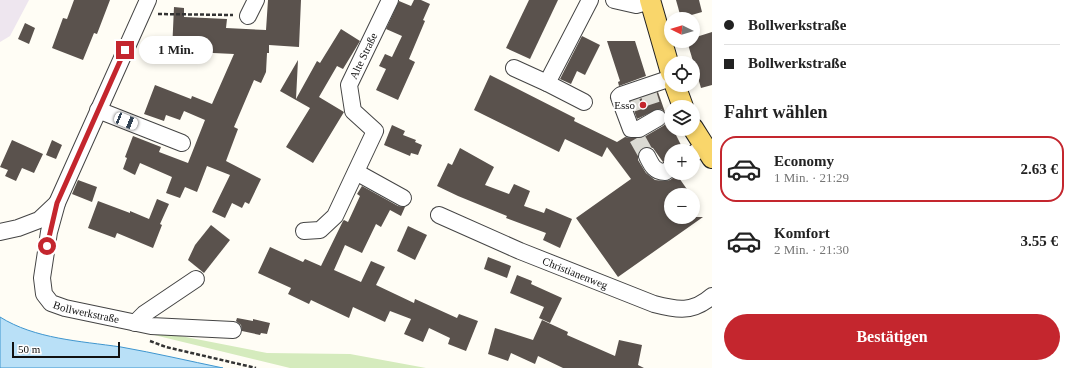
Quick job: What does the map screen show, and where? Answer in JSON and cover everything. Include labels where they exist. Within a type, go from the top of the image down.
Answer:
[{"type":"main road","points":[[650,1],[666,56]]},
{"type":"main road","points":[[651,121],[670,92]]},
{"type":"main road","points":[[696,136],[703,153]]},
{"type":"street","points":[[248,16],[256,0]]},
{"type":"street","name":"Alte Straße","points":[[304,231],[320,230],[335,216],[375,131],[353,111],[349,85],[390,0]]},
{"type":"street","points":[[547,83],[590,0]]},
{"type":"street","points":[[614,0],[636,5],[650,1]]},
{"type":"street","name":"Bollwerkstraße","points":[[145,7],[57,203],[49,232],[44,260],[42,278],[44,294],[52,303],[65,308],[135,323],[151,326],[233,330]]},
{"type":"street","points":[[514,68],[584,102]]},
{"type":"street","points":[[651,121],[619,98],[664,81]]},
{"type":"street","points":[[98,110],[182,143]]},
{"type":"street","points":[[647,156],[653,168],[664,172]]},
{"type":"street","points":[[356,172],[403,198]]},
{"type":"street","points":[[0,232],[18,228],[39,220],[57,203]]},
{"type":"street","name":"Christianenweg","points":[[439,215],[520,250],[667,308],[683,310],[694,308],[712,296]]},
{"type":"street","points":[[135,323],[144,314],[196,279]]},
{"type":"path","points":[[145,7],[248,16]]},
{"type":"path","points":[[135,323],[144,338],[154,343],[256,368]]},
{"type":"shaded area","points":[[0,0],[29,0],[10,36],[0,42]]},
{"type":"green space","points":[[150,330],[267,353],[350,354],[426,368],[290,368],[150,334]]},
{"type":"water","points":[[0,317],[43,335],[74,341],[134,349],[223,368],[0,368]]},
{"type":"building","points":[[74,0],[110,0],[97,34],[94,33],[83,60],[52,48],[63,18],[67,19]]},
{"type":"building","points":[[268,0],[301,0],[299,47],[269,45],[266,72],[261,83],[254,80],[234,127],[238,129],[226,161],[261,179],[249,204],[245,202],[242,208],[232,203],[225,218],[212,212],[230,175],[207,166],[197,192],[185,187],[180,198],[166,193],[172,177],[140,163],[135,175],[123,169],[127,158],[125,157],[133,136],[161,147],[159,152],[188,163],[205,120],[184,111],[180,120],[166,115],[164,121],[144,114],[155,85],[191,99],[192,96],[212,104],[234,54],[172,51],[174,7],[184,8],[184,17],[227,19],[226,28],[266,30]]},
{"type":"building","points":[[414,0],[421,0],[430,4],[423,20],[425,21],[409,59],[415,62],[398,100],[376,90],[386,69],[379,66],[385,54],[392,57],[402,36],[386,29],[399,1],[411,6]]},
{"type":"building","points":[[529,0],[558,0],[530,59],[506,48]]},
{"type":"building","points":[[676,0],[699,0],[702,12],[679,12]]},
{"type":"building","points":[[25,23],[35,28],[29,44],[18,39]]},
{"type":"building","points":[[341,29],[360,41],[343,69],[337,66],[319,97],[344,112],[313,163],[286,147],[310,108],[280,91],[298,60],[296,99],[317,61],[320,63]]},
{"type":"building","points":[[712,32],[712,85],[701,88],[700,56],[691,56],[689,48],[700,48],[700,36]]},
{"type":"building","points":[[582,36],[600,45],[585,75],[577,71],[571,84],[560,79]]},
{"type":"building","points":[[607,41],[635,41],[646,76],[619,86],[618,82],[620,81]]},
{"type":"building","points":[[490,75],[575,118],[574,121],[617,142],[625,137],[644,137],[664,125],[664,136],[676,136],[680,144],[664,144],[664,162],[653,148],[648,147],[643,147],[639,151],[638,160],[646,173],[655,180],[680,180],[686,188],[664,188],[664,224],[693,224],[618,277],[576,218],[631,179],[607,147],[602,157],[565,139],[559,152],[474,110]]},
{"type":"building","points":[[658,92],[664,111],[658,109],[637,119],[631,102]]},
{"type":"building","points":[[392,125],[405,131],[403,135],[416,140],[415,142],[422,145],[418,155],[411,153],[410,156],[384,145]]},
{"type":"building","points":[[12,140],[43,154],[34,173],[22,168],[16,181],[5,176],[8,170],[0,167]]},
{"type":"building","points":[[52,140],[62,145],[56,159],[46,155]]},
{"type":"building","points":[[460,148],[494,167],[485,185],[509,194],[514,184],[530,191],[524,206],[544,213],[546,208],[572,219],[560,248],[543,240],[546,233],[506,218],[507,216],[437,186],[448,163],[452,165]]},
{"type":"building","points":[[78,180],[97,187],[92,202],[72,194]]},
{"type":"building","points":[[362,186],[398,206],[405,207],[401,216],[390,210],[381,227],[376,224],[362,253],[345,245],[334,270],[361,282],[371,261],[385,267],[376,285],[414,303],[415,299],[457,318],[459,314],[478,321],[466,351],[448,344],[450,338],[429,328],[423,342],[404,334],[411,319],[390,311],[385,322],[353,307],[349,318],[311,300],[309,304],[288,294],[291,288],[258,273],[270,247],[303,262],[305,259],[321,266],[343,221],[348,222],[360,196],[357,194]]},
{"type":"building","points":[[157,199],[169,204],[160,224],[162,225],[153,248],[117,233],[115,238],[88,228],[98,201],[130,213],[130,211],[149,219]]},
{"type":"building","points":[[211,225],[230,240],[204,273],[188,260],[195,245]]},
{"type":"building","points":[[408,226],[427,235],[415,260],[397,251]]},
{"type":"building","points":[[488,257],[511,266],[507,278],[484,269]]},
{"type":"building","points":[[517,275],[532,281],[531,284],[562,298],[550,323],[539,318],[544,307],[510,293]]},
{"type":"building","points":[[237,318],[253,321],[253,319],[270,323],[267,334],[261,333],[260,335],[242,331],[241,325],[236,321]]},
{"type":"building","points":[[542,320],[568,332],[567,335],[615,356],[619,340],[642,345],[638,365],[644,368],[563,368],[538,356],[535,364],[511,353],[508,361],[488,354],[495,328],[533,340]]},
{"type":"tunnel","points":[[647,89],[655,114]]},
{"type":"tunnel","points":[[630,96],[638,120]]},
{"type":"tunnel","points":[[637,138],[647,156]]},
{"type":"place","name":"Esso","points":[[643,105]]},
{"type":"route","points":[[47,246],[49,232],[57,203],[125,50]]}]
